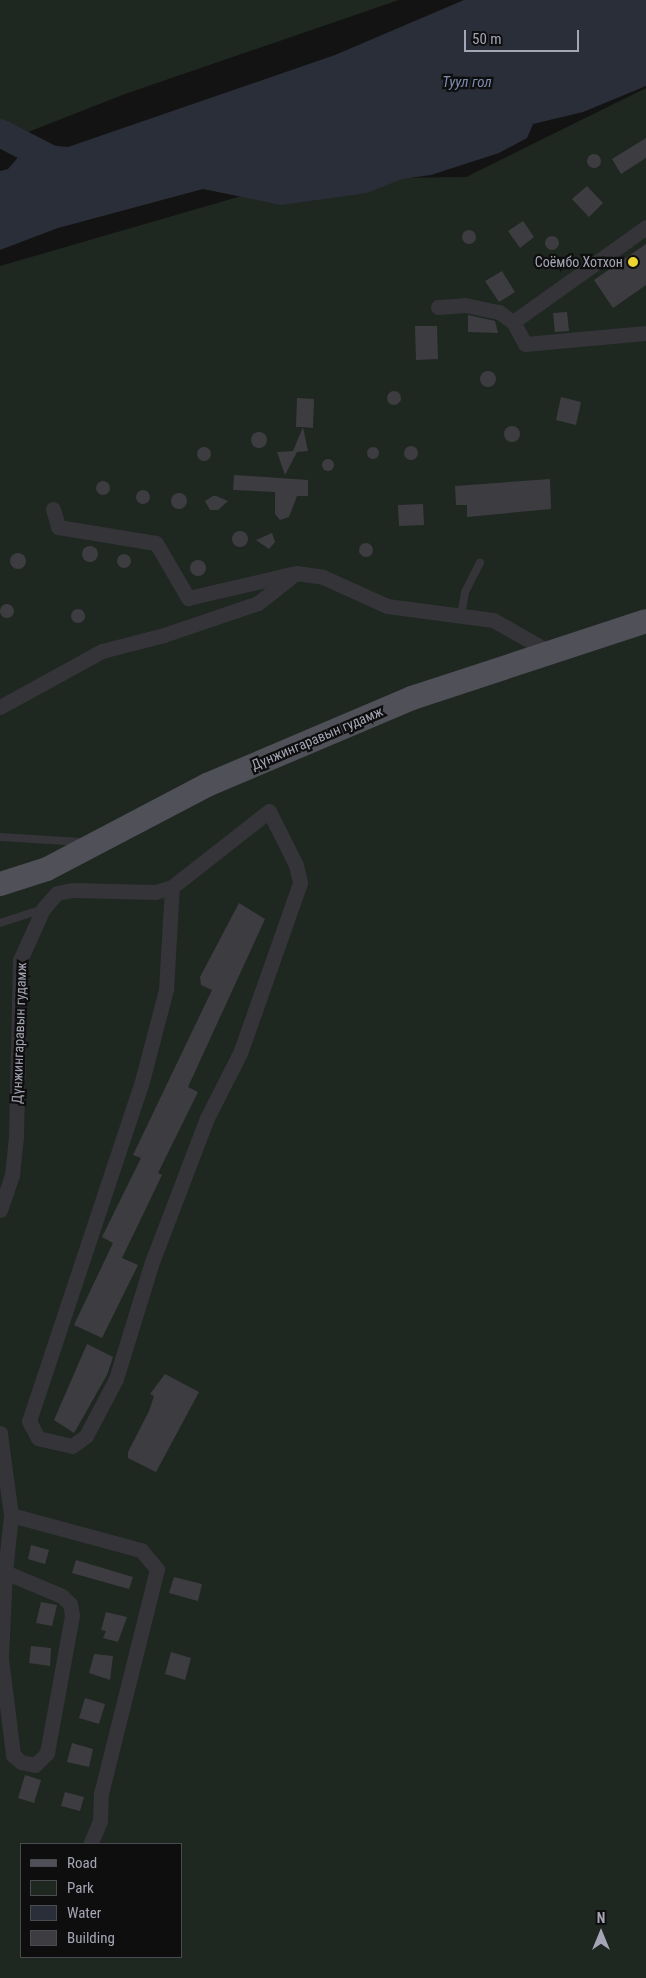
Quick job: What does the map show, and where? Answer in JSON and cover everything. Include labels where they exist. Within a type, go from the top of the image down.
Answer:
[{"type":"main road","name":"Дүнжингаравын гудамж","points":[[0,884],[47,869],[207,785],[412,698],[548,651],[639,628]]},
{"type":"street","points":[[513,322],[646,227]]},
{"type":"street","points":[[438,307],[484,307],[513,322],[526,344],[646,333]]},
{"type":"street","points":[[53,509],[58,527],[156,543],[188,598],[296,573],[322,576],[387,606],[461,615],[510,627],[548,651]]},
{"type":"street","points":[[0,707],[102,651],[164,635],[258,603],[296,573]]},
{"type":"street","points":[[47,869],[57,893],[73,890],[155,892],[172,888],[269,811],[296,865],[300,883],[240,1053],[208,1118],[151,1265],[116,1380],[86,1436],[65,1447],[38,1438],[28,1421],[141,1085],[166,990],[172,888]]},
{"type":"street","name":"Дүнжингаравын гудамж","points":[[0,1210],[12,1175],[16,1136],[20,960],[42,909],[57,893]]},
{"type":"street","points":[[0,1433],[11,1515],[4,1572],[0,1658],[13,1755],[21,1762],[35,1765],[47,1753],[72,1615],[62,1596],[4,1572]]},
{"type":"street","points":[[11,1515],[141,1550],[157,1569],[101,1793],[100,1821],[90,1843]]},
{"type":"lane","points":[[461,615],[465,592],[480,563]]},
{"type":"lane","points":[[0,837],[97,843]]},
{"type":"lane","points":[[0,923],[42,909]]},
{"type":"green space","points":[[0,0],[399,0],[125,94],[0,143]]},
{"type":"green space","points":[[646,88],[646,1978],[0,1978],[0,266],[300,179],[466,177]]},
{"type":"water","name":"Туул гол","points":[[464,0],[646,0],[646,86],[583,112],[533,124],[527,138],[499,153],[431,175],[402,179],[367,193],[281,205],[203,189],[58,228],[0,250],[0,171],[8,169],[20,155],[47,145],[68,147],[335,55]]},
{"type":"building","points":[[646,138],[646,158],[621,174],[612,159]]},
{"type":"building","points":[[594,154],[599,156],[601,161],[599,166],[594,168],[589,166],[587,161],[589,156]]},
{"type":"building","points":[[587,186],[603,203],[589,217],[572,199]]},
{"type":"building","points":[[523,221],[534,237],[520,248],[508,231]]},
{"type":"building","points":[[469,230],[474,232],[476,237],[474,242],[469,244],[464,242],[462,237],[464,232]]},
{"type":"building","points":[[552,236],[557,238],[559,243],[557,248],[552,250],[547,248],[545,243],[547,238]]},
{"type":"building","name":"Соёмбо Хотхон","points":[[646,244],[646,285],[613,308],[594,280]]},
{"type":"building","points":[[502,271],[515,292],[499,302],[485,281]]},
{"type":"building","points":[[567,312],[569,331],[555,332],[553,313]]},
{"type":"building","points":[[468,315],[495,321],[498,333],[468,332]]},
{"type":"building","points":[[415,326],[437,326],[438,359],[416,360]]},
{"type":"building","points":[[485,371],[491,371],[496,376],[494,385],[485,387],[480,382],[480,376]]},
{"type":"building","points":[[391,391],[397,391],[401,398],[397,405],[391,405],[387,401],[387,395]]},
{"type":"building","points":[[561,397],[581,402],[576,425],[556,420]]},
{"type":"building","points":[[297,398],[314,399],[313,428],[296,427]]},
{"type":"building","points":[[512,426],[518,428],[520,434],[518,440],[512,442],[506,440],[504,434],[506,428]]},
{"type":"building","points":[[303,427],[308,451],[297,452],[285,475],[277,452],[293,451]]},
{"type":"building","points":[[259,432],[267,440],[259,448],[251,440]]},
{"type":"building","points":[[408,446],[414,446],[418,453],[414,460],[408,460],[404,456],[404,450]]},
{"type":"building","points":[[204,447],[209,449],[211,454],[209,459],[204,461],[199,459],[197,454],[199,449]]},
{"type":"building","points":[[371,447],[375,447],[379,453],[375,459],[371,459],[367,455],[367,451]]},
{"type":"building","points":[[326,459],[330,459],[334,465],[330,471],[326,471],[322,467],[322,463]]},
{"type":"building","points":[[234,475],[308,480],[308,496],[297,496],[289,517],[280,520],[275,514],[275,492],[233,490]]},
{"type":"building","points":[[550,479],[551,509],[467,517],[467,505],[456,505],[455,486]]},
{"type":"building","points":[[103,481],[108,483],[110,488],[108,493],[103,495],[98,493],[96,488],[98,483]]},
{"type":"building","points":[[143,490],[148,492],[150,497],[148,502],[143,504],[138,502],[136,497],[138,492]]},
{"type":"building","points":[[179,493],[187,501],[179,509],[171,501]]},
{"type":"building","points":[[213,496],[228,501],[218,510],[210,510],[205,501]]},
{"type":"building","points":[[423,504],[424,525],[399,526],[398,505]]},
{"type":"building","points":[[240,531],[246,533],[248,539],[246,545],[240,547],[234,545],[232,539],[234,533]]},
{"type":"building","points":[[272,533],[275,542],[269,549],[256,540]]},
{"type":"building","points":[[363,543],[369,543],[373,550],[369,557],[363,557],[359,553],[359,547]]},
{"type":"building","points":[[90,546],[96,548],[98,554],[96,560],[90,562],[84,560],[82,554],[84,548]]},
{"type":"building","points":[[18,553],[24,555],[26,561],[24,567],[18,569],[12,567],[10,561],[12,555]]},
{"type":"building","points":[[121,554],[127,554],[131,561],[127,568],[121,568],[117,564],[117,558]]},
{"type":"building","points":[[198,560],[204,562],[206,568],[204,574],[198,576],[192,574],[190,568],[192,562]]},
{"type":"building","points":[[4,604],[10,604],[14,611],[10,618],[4,618],[0,614],[0,608]]},
{"type":"building","points":[[78,609],[83,611],[85,616],[83,621],[78,623],[73,621],[71,616],[73,611]]},
{"type":"building","points":[[239,903],[265,919],[188,1087],[198,1092],[158,1173],[162,1175],[122,1258],[138,1265],[102,1338],[74,1325],[113,1243],[102,1237],[141,1158],[133,1155],[212,990],[201,985],[200,977]]},
{"type":"building","points":[[87,1344],[113,1357],[107,1375],[74,1433],[54,1420]]},
{"type":"building","points":[[165,1374],[199,1392],[156,1472],[128,1458],[128,1452],[149,1411],[154,1396],[150,1394]]},
{"type":"building","points":[[31,1545],[49,1550],[45,1564],[28,1559]]},
{"type":"building","points":[[76,1560],[133,1577],[129,1589],[72,1573]]},
{"type":"building","points":[[174,1577],[202,1584],[198,1601],[169,1593]]},
{"type":"building","points":[[41,1602],[57,1605],[52,1626],[36,1623]]},
{"type":"building","points":[[106,1612],[127,1617],[118,1642],[103,1638],[106,1631],[101,1630]]},
{"type":"building","points":[[31,1646],[51,1648],[50,1666],[29,1663]]},
{"type":"building","points":[[171,1652],[191,1658],[185,1680],[165,1674]]},
{"type":"building","points":[[94,1654],[113,1656],[110,1680],[89,1673]]},
{"type":"building","points":[[85,1698],[105,1704],[99,1724],[79,1718]]},
{"type":"building","points":[[72,1743],[93,1749],[89,1767],[67,1762]]},
{"type":"building","points":[[25,1775],[41,1780],[34,1803],[18,1798]]},
{"type":"building","points":[[65,1792],[84,1797],[80,1811],[61,1806]]},
{"type":"waterway","name":"Туул гол","points":[[0,133],[66,167]]},
{"type":"place","name":"Соёмбо Хотхон","points":[[633,262]]}]
